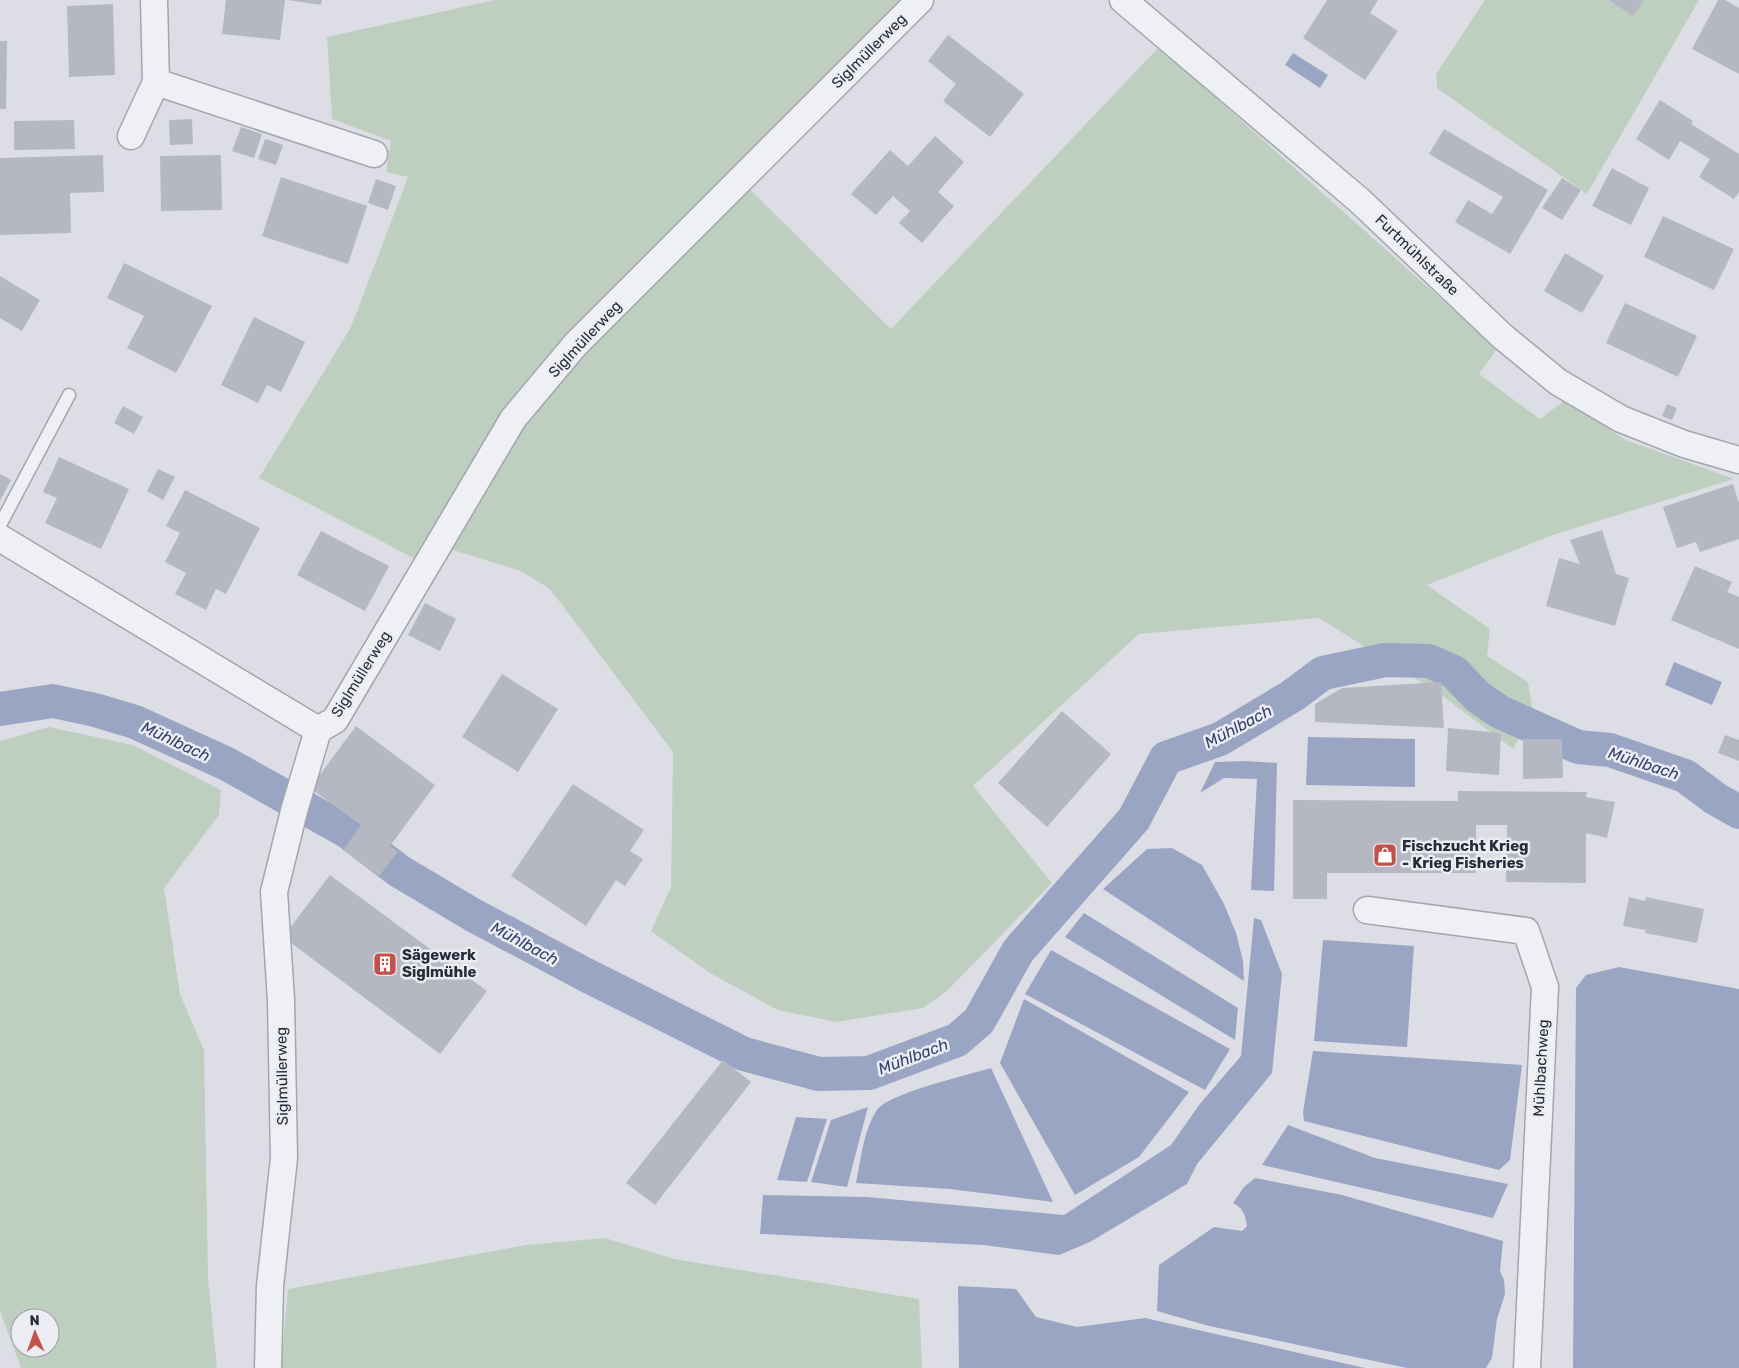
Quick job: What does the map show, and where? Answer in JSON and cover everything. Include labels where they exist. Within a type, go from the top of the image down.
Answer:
[{"type":"street","points":[[131,136],[156,82],[154,0]]},
{"type":"street","name":"Siglmüllerweg","points":[[268,1368],[270,1286],[284,1158],[281,1000],[274,892],[294,811],[318,730],[335,720],[346,706],[513,418],[575,345],[920,0]]},
{"type":"street","name":"Furtmühlstraße","points":[[1123,0],[1360,200],[1502,336],[1558,382],[1621,419],[1684,444],[1739,460]]},
{"type":"street","points":[[156,82],[374,154]]},
{"type":"street","name":"Siglmüllerweg","points":[[0,538],[318,730]]},
{"type":"street","name":"Mühlbachweg","points":[[1367,910],[1526,931],[1545,987],[1528,1368]]},
{"type":"lane","points":[[0,525],[69,395]]},
{"type":"green space","points":[[495,0],[900,0],[731,171],[891,329],[1159,47],[1497,349],[1479,374],[1540,419],[1565,400],[1626,440],[1734,479],[1553,535],[1427,585],[1490,629],[1487,656],[1528,682],[1533,712],[1513,749],[1440,694],[1319,618],[1139,634],[973,786],[1052,883],[947,991],[923,1008],[836,1022],[778,1010],[710,973],[651,931],[671,887],[673,752],[550,589],[521,571],[453,550],[439,571],[259,478],[351,327],[408,177],[386,172],[391,141],[332,119],[327,37]]},
{"type":"green space","points":[[1485,0],[1699,0],[1587,194],[1437,88],[1436,74]]},
{"type":"green space","points":[[49,727],[133,745],[221,790],[219,815],[164,888],[180,994],[204,1050],[208,1277],[217,1368],[21,1368],[17,1358],[60,1358],[60,1308],[10,1308],[10,1338],[0,1311],[0,741]]},
{"type":"green space","points":[[605,1238],[674,1259],[919,1299],[922,1368],[281,1368],[288,1289],[526,1245]]},
{"type":"water","points":[[1293,53],[1328,75],[1320,88],[1285,65]]},
{"type":"water","points":[[1674,662],[1722,682],[1712,705],[1665,685]]},
{"type":"water","points":[[1308,737],[1415,739],[1415,787],[1306,785]]},
{"type":"water","points":[[1215,762],[1277,763],[1274,891],[1251,890],[1257,779],[1224,778],[1200,793]]},
{"type":"water","points":[[1172,848],[1202,865],[1224,904],[1236,933],[1243,961],[1244,981],[1103,889],[1147,849]]},
{"type":"water","points":[[1084,913],[1238,1008],[1235,1040],[1065,937]]},
{"type":"water","points":[[1254,918],[1261,920],[1282,974],[1272,1073],[1197,1164],[1187,1184],[1090,1242],[1059,1255],[983,1245],[760,1234],[763,1195],[867,1197],[1064,1215],[1171,1145],[1199,1105],[1241,1056]]},
{"type":"water","points":[[1323,940],[1414,946],[1407,1047],[1314,1041]]},
{"type":"water","points":[[1051,950],[1230,1049],[1205,1090],[1025,994]]},
{"type":"water","points":[[1619,967],[1739,989],[1739,1368],[1573,1368],[1576,988],[1586,975]]},
{"type":"water","points":[[1024,999],[1189,1092],[1139,1157],[1075,1195],[1000,1063]]},
{"type":"water","points":[[1313,1051],[1522,1065],[1510,1160],[1499,1170],[1304,1121],[1303,1112]]},
{"type":"water","points":[[991,1068],[1053,1202],[950,1189],[856,1183],[863,1146],[872,1118],[884,1104],[912,1091]]},
{"type":"water","points":[[868,1107],[847,1187],[811,1182],[831,1120]]},
{"type":"water","points":[[796,1117],[827,1119],[807,1182],[777,1180]]},
{"type":"water","points":[[1288,1125],[1375,1158],[1508,1184],[1493,1218],[1262,1165]]},
{"type":"water","points":[[1255,1178],[1342,1195],[1503,1241],[1500,1271],[1504,1280],[1505,1294],[1497,1319],[1492,1358],[1486,1368],[1407,1368],[1209,1326],[1157,1311],[1159,1265],[1214,1227],[1242,1231],[1247,1226],[1244,1215],[1241,1209],[1233,1203],[1244,1187]]},
{"type":"water","points":[[958,1286],[1016,1289],[1036,1317],[1077,1327],[1145,1318],[1365,1368],[959,1368]]},
{"type":"building","points":[[226,0],[285,0],[280,40],[222,34]]},
{"type":"building","points":[[288,0],[322,0],[321,5]]},
{"type":"building","points":[[1327,0],[1378,0],[1370,13],[1398,31],[1365,80],[1303,38]]},
{"type":"building","points":[[1609,0],[1644,0],[1633,16]]},
{"type":"building","points":[[1718,0],[1725,0],[1739,8],[1739,74],[1692,49]]},
{"type":"building","points":[[113,4],[115,75],[69,77],[67,6]]},
{"type":"building","points":[[948,35],[1024,94],[990,137],[943,101],[956,84],[928,61]]},
{"type":"building","points":[[0,41],[7,41],[6,109],[0,109]]},
{"type":"building","points":[[1660,100],[1693,121],[1691,124],[1739,154],[1739,192],[1734,199],[1699,177],[1710,159],[1680,141],[1669,160],[1636,139]]},
{"type":"building","points":[[192,119],[193,144],[170,145],[169,120]]},
{"type":"building","points":[[74,120],[75,149],[14,150],[14,121]]},
{"type":"building","points":[[241,127],[262,134],[254,158],[232,151]]},
{"type":"building","points":[[1444,129],[1548,190],[1510,254],[1455,222],[1468,200],[1492,214],[1503,197],[1429,154]]},
{"type":"building","points":[[935,136],[964,162],[938,192],[954,206],[922,243],[899,223],[910,211],[893,196],[876,215],[851,194],[890,150],[908,166]]},
{"type":"building","points":[[265,139],[283,145],[276,165],[258,159]]},
{"type":"building","points":[[103,155],[104,192],[70,193],[71,233],[0,235],[0,158]]},
{"type":"building","points":[[221,155],[222,210],[161,211],[160,156]]},
{"type":"building","points":[[1612,168],[1649,188],[1631,225],[1592,206]]},
{"type":"building","points":[[281,177],[367,206],[348,264],[262,236]]},
{"type":"building","points":[[1562,178],[1581,190],[1562,220],[1542,208]]},
{"type":"building","points":[[376,179],[396,186],[388,210],[368,203]]},
{"type":"building","points":[[1663,216],[1734,249],[1714,290],[1644,257]]},
{"type":"building","points":[[1565,253],[1604,276],[1582,313],[1544,291]]},
{"type":"building","points":[[124,263],[212,306],[176,373],[127,348],[144,316],[107,298]]},
{"type":"building","points":[[0,276],[40,300],[22,331],[0,318]]},
{"type":"building","points":[[1625,303],[1697,336],[1678,377],[1606,343]]},
{"type":"building","points":[[254,317],[305,342],[281,392],[267,385],[258,403],[221,385]]},
{"type":"building","points":[[1667,404],[1677,408],[1672,420],[1662,416]]},
{"type":"building","points":[[123,406],[143,417],[134,434],[114,423]]},
{"type":"building","points":[[59,457],[129,489],[101,549],[45,523],[57,498],[43,492]]},
{"type":"building","points":[[158,469],[175,477],[163,500],[147,491]]},
{"type":"building","points":[[0,474],[11,480],[0,501]]},
{"type":"building","points":[[1733,484],[1739,503],[1739,539],[1700,552],[1696,542],[1677,548],[1663,507]]},
{"type":"building","points":[[185,490],[260,528],[226,594],[216,589],[206,610],[175,594],[186,573],[165,562],[180,533],[166,526]]},
{"type":"building","points":[[1602,530],[1616,574],[1629,578],[1615,626],[1546,606],[1559,558],[1580,564],[1570,540]]},
{"type":"building","points":[[321,531],[389,566],[365,611],[297,575]]},
{"type":"building","points":[[1695,566],[1732,582],[1727,592],[1739,597],[1739,649],[1671,620]]},
{"type":"building","points":[[425,603],[456,619],[440,651],[408,635]]},
{"type":"building","points":[[502,674],[558,709],[518,772],[462,737]]},
{"type":"building","points":[[1441,682],[1444,728],[1315,722],[1315,704],[1342,688]]},
{"type":"building","points":[[1062,711],[1111,754],[1047,827],[998,783]]},
{"type":"building","points":[[356,726],[435,785],[390,846],[398,852],[379,876],[343,850],[361,825],[310,788]]},
{"type":"building","points":[[1448,728],[1501,733],[1499,775],[1446,771]]},
{"type":"building","points":[[1725,735],[1739,740],[1739,761],[1718,753]]},
{"type":"building","points":[[1523,739],[1562,739],[1563,778],[1523,779]]},
{"type":"building","points":[[573,784],[644,830],[630,851],[643,859],[625,886],[616,880],[586,926],[511,876]]},
{"type":"building","name":"Fischzucht Krieg - Krieg Fisheries","points":[[1458,791],[1587,792],[1586,797],[1615,802],[1607,838],[1586,833],[1586,883],[1506,882],[1507,825],[1476,825],[1476,873],[1327,873],[1327,899],[1293,899],[1293,800],[1458,801]]},
{"type":"building","name":"Sägewerk Siglmühle","points":[[330,875],[487,991],[440,1054],[283,937]]},
{"type":"building","points":[[1629,897],[1645,901],[1646,897],[1704,909],[1697,943],[1645,933],[1646,930],[1623,926]]},
{"type":"building","points":[[723,1060],[751,1082],[655,1205],[626,1183]]},
{"type":"waterway","name":"Mühlbach","points":[[0,709],[53,701],[95,710],[135,722],[227,764],[348,832],[399,871],[473,915],[586,975],[744,1054],[819,1074],[869,1073],[957,1040],[979,1021],[1018,951],[1134,819],[1166,758],[1220,739],[1292,696],[1323,673],[1385,660],[1429,661],[1454,672],[1478,697],[1500,712],[1578,747],[1610,750],[1685,776],[1716,799],[1739,812]]},
{"type":"place","name":"Fischzucht Krieg - Krieg Fisheries","points":[[1385,855]]},
{"type":"place","name":"Sägewerk Siglmühle","points":[[385,964]]}]
